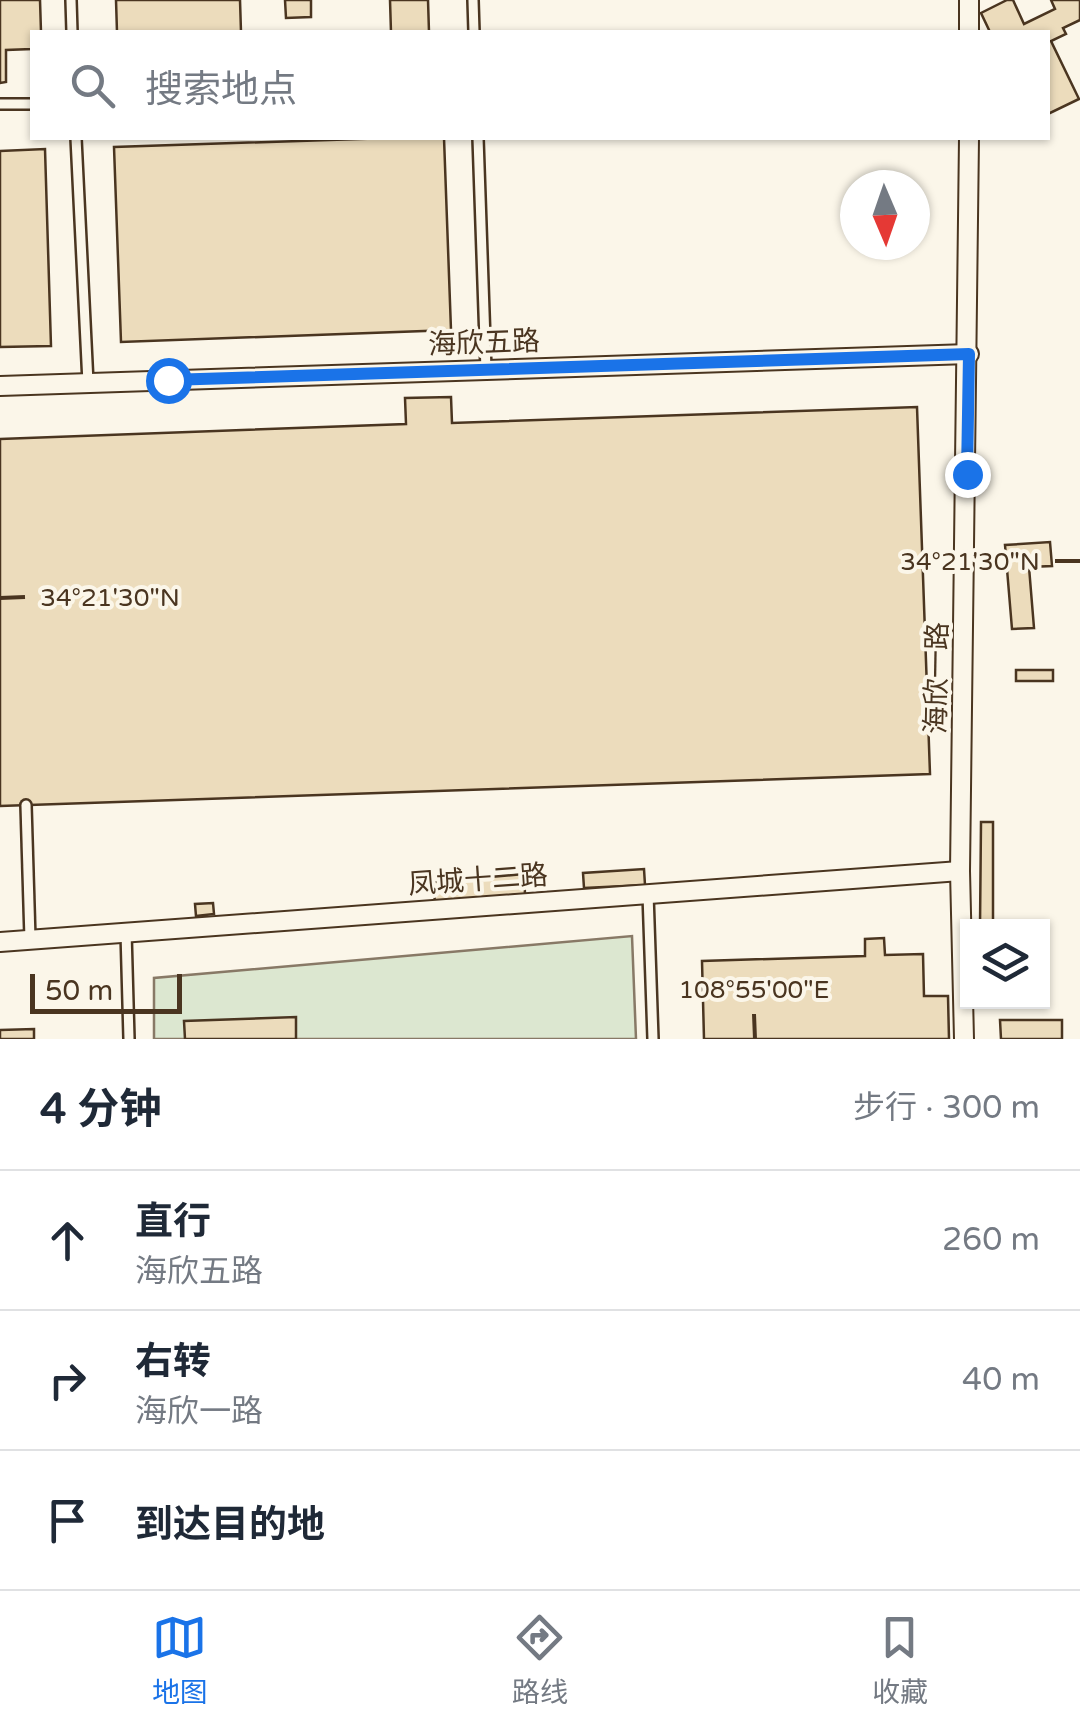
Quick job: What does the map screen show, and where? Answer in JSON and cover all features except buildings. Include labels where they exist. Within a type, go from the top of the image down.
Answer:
[{"type":"street","points":[[970,0],[970,30]]},
{"type":"street","name":"海欣一路","points":[[964,1039],[960,871],[969,140]]},
{"type":"street","name":"海欣五路","points":[[0,386],[969,354]]},
{"type":"street","name":"凤城十二路","points":[[0,942],[960,871]]},
{"type":"lane","points":[[71,0],[72,30]]},
{"type":"lane","points":[[473,0],[474,30]]},
{"type":"lane","points":[[0,104],[30,104]]},
{"type":"lane","points":[[76,140],[88,383]]},
{"type":"lane","points":[[478,140],[486,370]]},
{"type":"lane","points":[[26,805],[30,939]]},
{"type":"lane","points":[[648,894],[653,1039]]},
{"type":"lane","points":[[126,932],[129,1039]]},
{"type":"green space","points":[[632,936],[636,1039],[154,1039],[154,978]]},
{"type":"route","points":[[168,380],[969,354],[967,474]]}]
